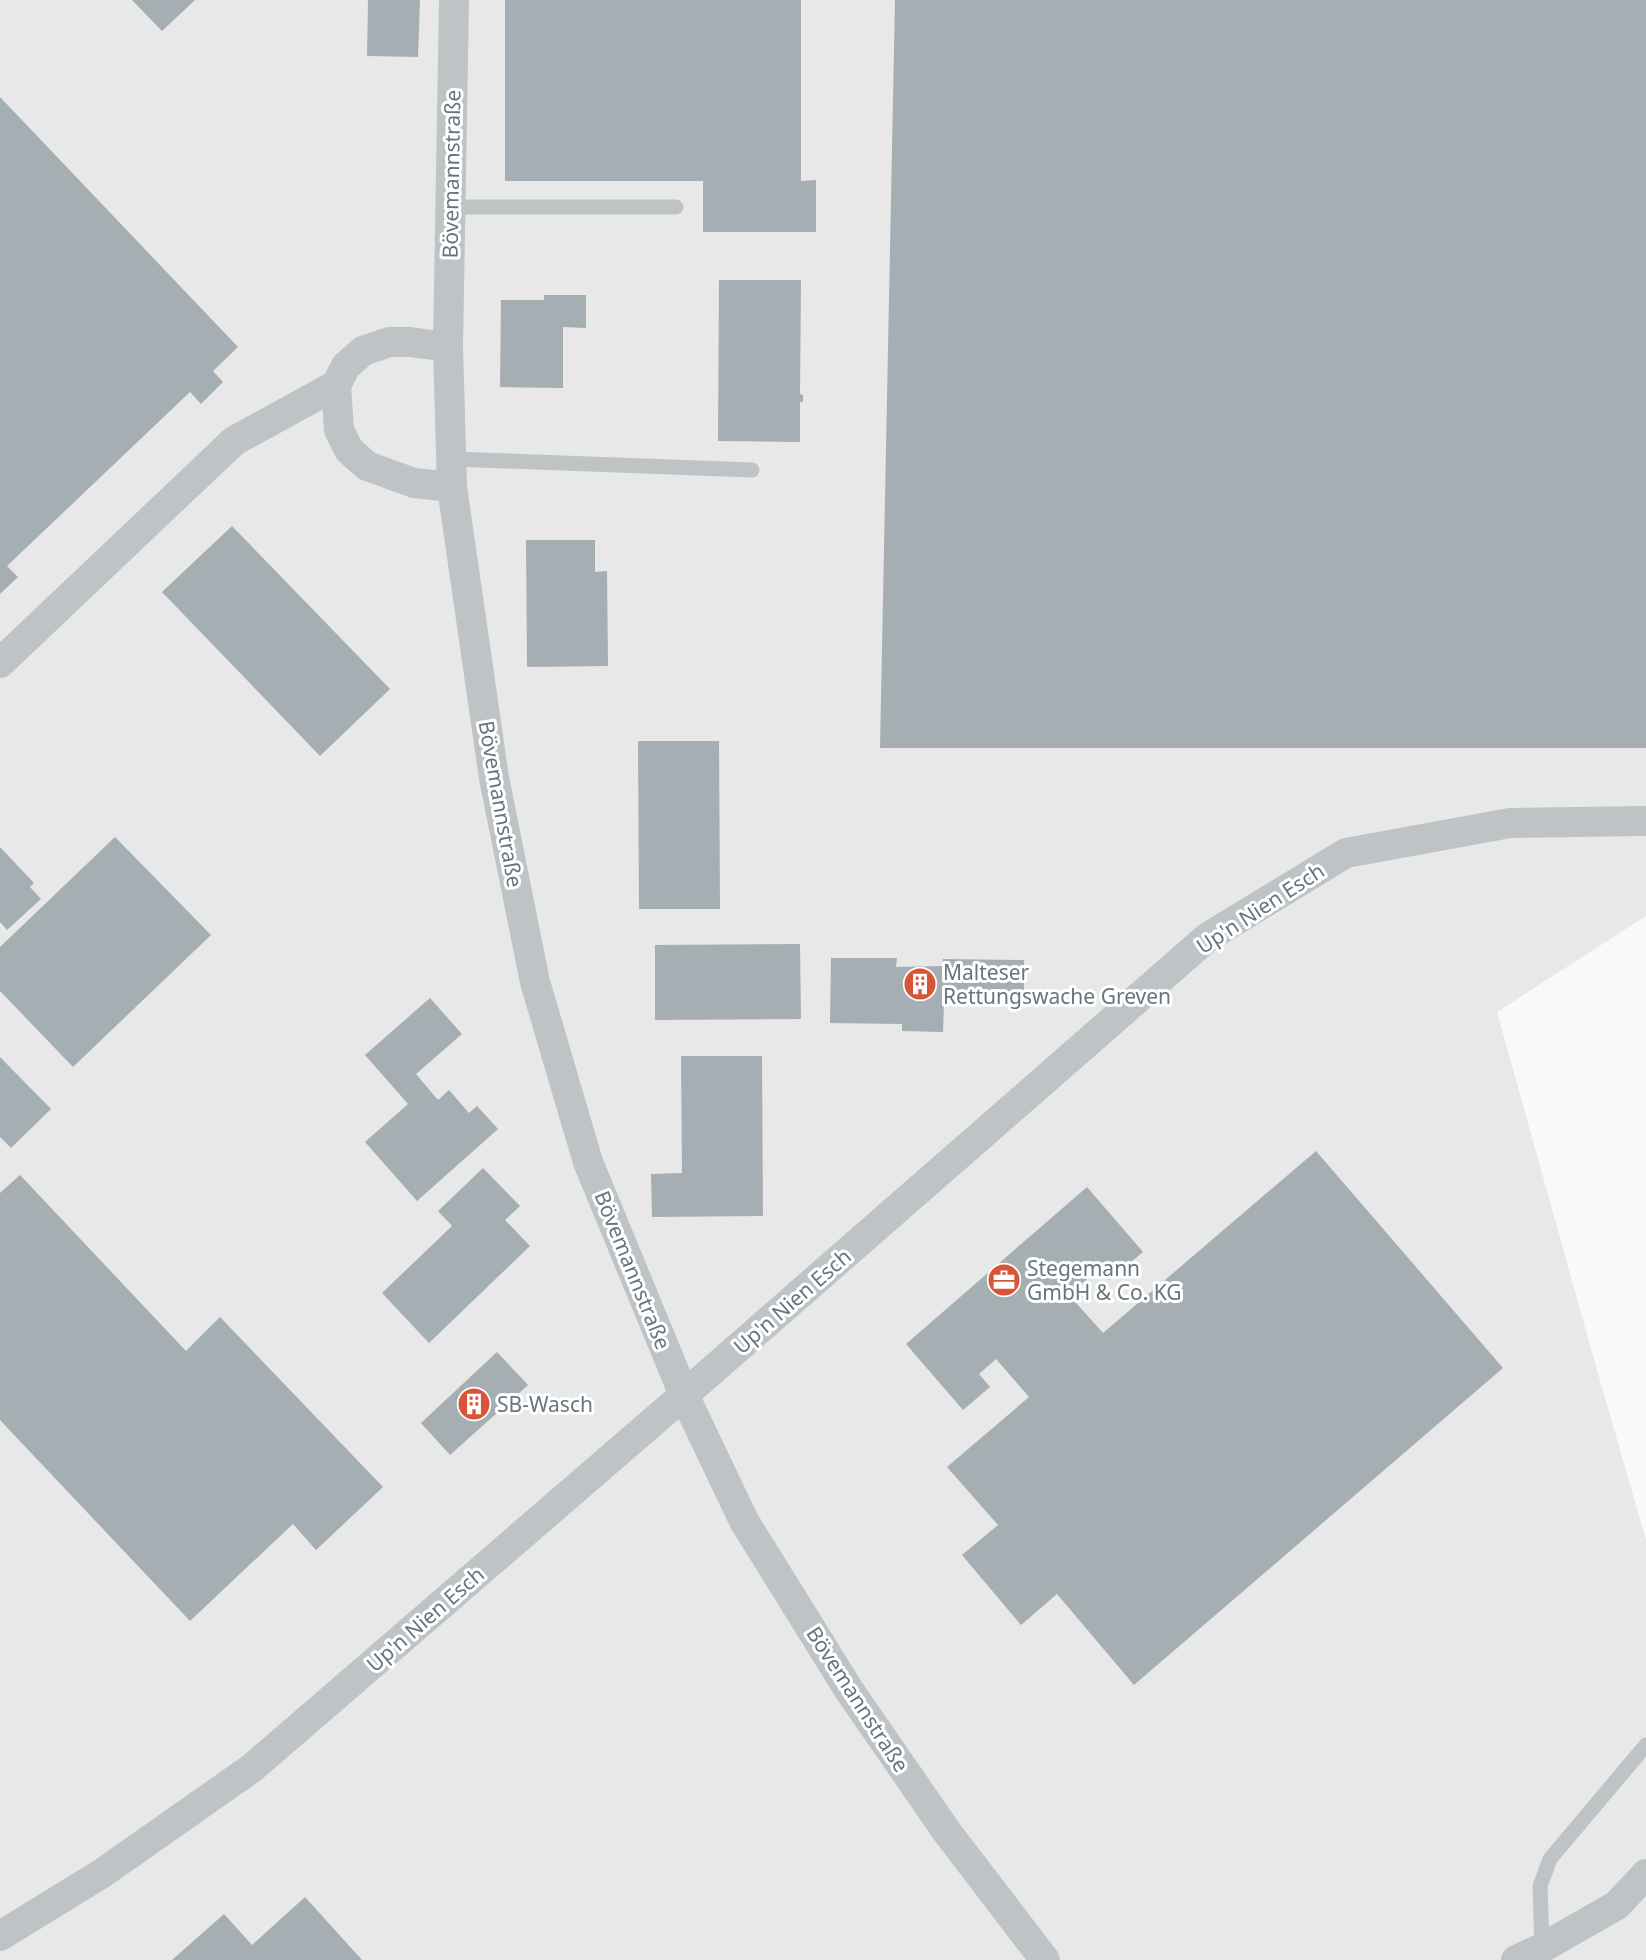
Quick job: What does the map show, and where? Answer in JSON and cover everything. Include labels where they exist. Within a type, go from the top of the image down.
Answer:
[{"type":"street","name":"Bövemannstraße","points":[[454,0],[448,347],[452,473],[494,778],[535,982],[588,1162],[684,1395],[744,1521],[849,1690],[947,1832],[1045,1960]]},
{"type":"street","points":[[448,347],[389,342],[363,351],[346,366],[336,385],[339,430],[349,450],[367,466],[414,483],[452,473]]},
{"type":"street","points":[[0,663],[234,441],[336,385]]},
{"type":"street","name":"Up'n Nien Esch","points":[[0,1936],[101,1874],[252,1768],[684,1395],[1208,937],[1346,853],[1510,823],[1646,821]]},
{"type":"street","points":[[1529,1954],[1617,1905],[1646,1874]]},
{"type":"lane","points":[[450,207],[676,207]]},
{"type":"lane","points":[[452,473],[752,470]]},
{"type":"lane","points":[[1529,1954],[1540,1886],[1550,1859],[1646,1745]]},
{"type":"shaded area","points":[[0,0],[1646,0],[1646,916],[1497,1012],[1646,1540],[1646,1960],[0,1960]]},
{"type":"building","points":[[132,0],[195,0],[162,31]]},
{"type":"building","points":[[368,0],[420,0],[418,57],[367,56]]},
{"type":"building","points":[[505,0],[801,0],[801,181],[816,180],[816,232],[703,232],[703,181],[505,181]]},
{"type":"building","points":[[895,0],[1646,0],[1646,748],[880,748]]},
{"type":"building","points":[[0,97],[238,347],[213,371],[223,382],[201,404],[190,392],[7,566],[18,577],[0,594]]},
{"type":"building","points":[[719,280],[801,280],[800,394],[803,395],[803,402],[800,402],[800,442],[718,441]]},
{"type":"building","points":[[544,295],[586,295],[586,328],[563,327],[563,388],[500,387],[501,300],[544,300]]},
{"type":"building","points":[[232,526],[390,689],[320,756],[162,592]]},
{"type":"building","points":[[526,540],[595,540],[595,572],[607,571],[608,666],[527,667]]},
{"type":"building","points":[[638,741],[719,741],[720,909],[639,909]]},
{"type":"building","points":[[115,837],[211,935],[73,1067],[0,991],[0,947]]},
{"type":"building","points":[[0,847],[34,883],[30,887],[41,899],[7,930],[0,922]]},
{"type":"building","points":[[800,944],[801,1019],[655,1020],[655,945]]},
{"type":"building","points":[[831,958],[897,958],[896,967],[942,966],[943,959],[1024,960],[1024,1003],[944,1002],[943,1032],[902,1031],[902,1024],[830,1023]]},
{"type":"building","points":[[430,998],[462,1034],[416,1074],[438,1100],[449,1090],[469,1113],[477,1106],[498,1129],[417,1201],[365,1142],[408,1104],[365,1055]]},
{"type":"building","points":[[681,1056],[762,1056],[763,1216],[652,1217],[651,1174],[682,1173]]},
{"type":"building","points":[[0,1057],[51,1109],[11,1148],[0,1137]]},
{"type":"building","points":[[1316,1151],[1503,1368],[1134,1685],[1057,1594],[1021,1625],[962,1555],[998,1525],[947,1467],[1029,1397],[996,1359],[979,1374],[990,1387],[963,1410],[906,1344],[1087,1187],[1143,1252],[1109,1280],[1099,1269],[1069,1295],[1103,1333]]},
{"type":"building","points":[[483,1168],[520,1206],[505,1220],[530,1246],[429,1343],[382,1293],[452,1226],[438,1211]]},
{"type":"building","points":[[20,1175],[186,1351],[220,1317],[383,1487],[316,1550],[293,1524],[190,1621],[0,1420],[0,1193]]},
{"type":"building","name":"SB-Wasch","points":[[497,1352],[528,1385],[450,1455],[421,1423]]},
{"type":"building","points":[[305,1897],[362,1960],[172,1960],[224,1914],[252,1945]]},
{"type":"place","name":"Malteser Rettungswache Greven","points":[[920,984]]},
{"type":"place","name":"Stegemann GmbH & Co. KG","points":[[1004,1280]]},
{"type":"place","name":"SB-Wasch","points":[[474,1404]]}]
